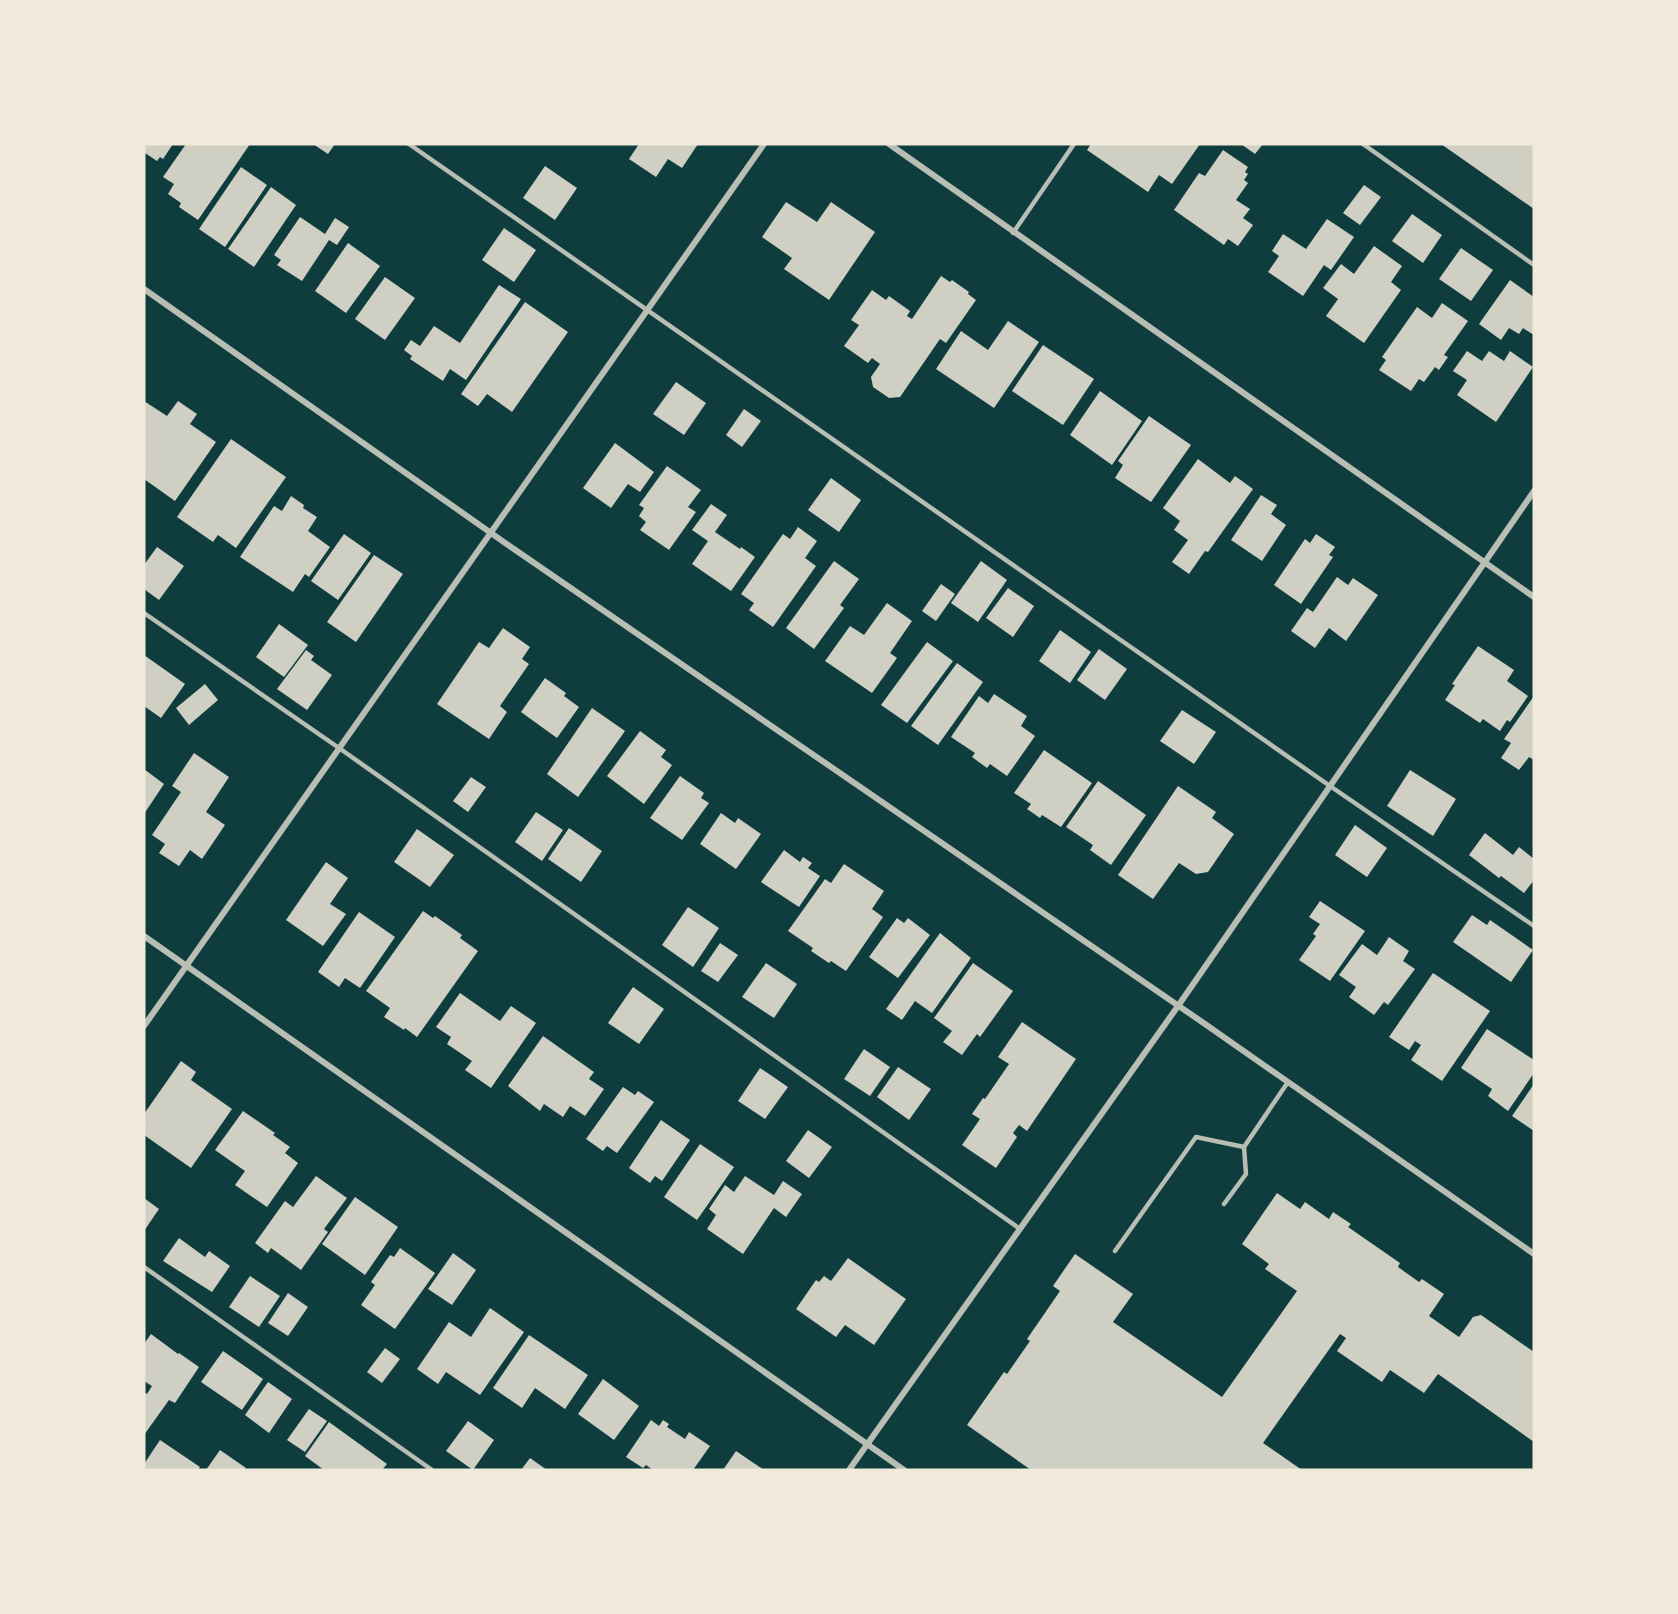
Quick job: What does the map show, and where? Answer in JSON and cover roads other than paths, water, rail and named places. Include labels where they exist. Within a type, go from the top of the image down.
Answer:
[{"type":"street","points":[[144,1026],[764,144]]},
{"type":"street","points":[[889,144],[1534,597]]},
{"type":"street","points":[[144,290],[491,534],[1178,1006],[1534,1254]]},
{"type":"street","points":[[849,1470],[1178,1006],[1534,491]]},
{"type":"street","points":[[144,936],[904,1470]]},
{"type":"lane","points":[[409,144],[1534,926]]},
{"type":"lane","points":[[1013,233],[1074,144]]},
{"type":"lane","points":[[1363,144],[1534,265]]},
{"type":"lane","points":[[144,613],[1020,1229]]},
{"type":"lane","points":[[1224,1204],[1246,1174],[1244,1147],[1288,1082]]},
{"type":"lane","points":[[1115,1251],[1196,1137],[1244,1147]]},
{"type":"lane","points":[[144,1267],[432,1470]]}]
